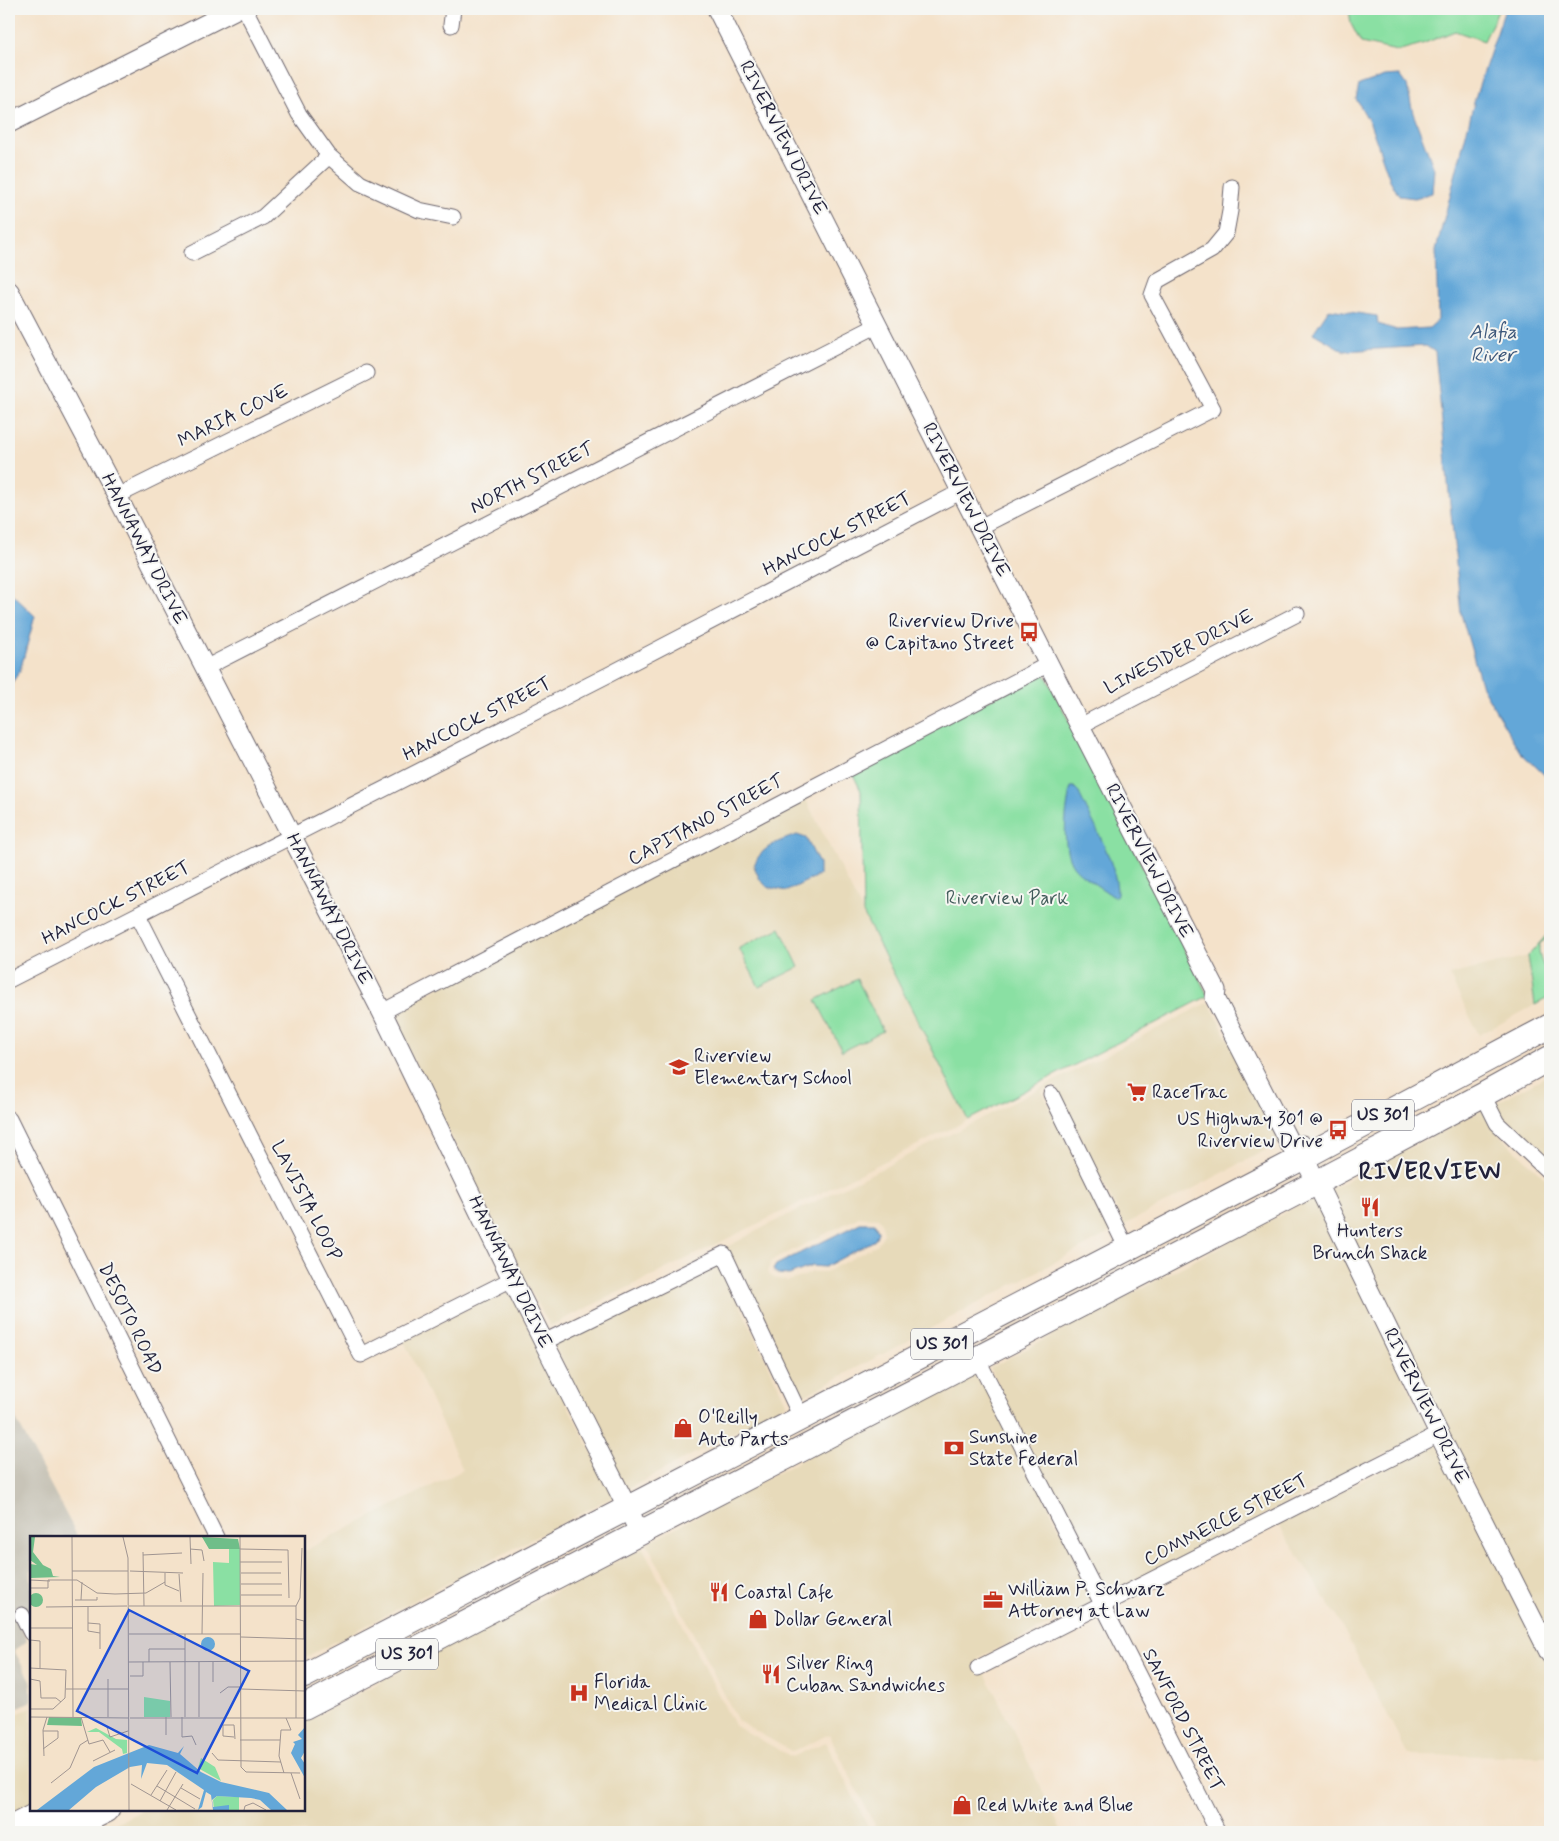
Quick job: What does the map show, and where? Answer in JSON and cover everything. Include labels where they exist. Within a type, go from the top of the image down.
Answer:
[{"type":"main road","name":"US 301","points":[[305,1675],[1304,1157],[1550,1026]]},
{"type":"main road","points":[[1483,1095],[1491,1073],[1550,1040]]},
{"type":"main road","name":"US 301","points":[[311,1704],[1483,1095],[1550,1058]]},
{"type":"main road","points":[[977,1358],[982,1344],[992,1334],[1084,1285],[1118,1254]]},
{"type":"main road","points":[[792,1453],[819,1424],[949,1356],[958,1346],[958,1336]]},
{"type":"main road","points":[[311,1704],[321,1686],[328,1680],[387,1650],[412,1630],[431,1610]]},
{"type":"main road","points":[[9,1830],[44,1811]]},
{"type":"main road","points":[[34,1832],[75,1811]]},
{"type":"main road","points":[[63,1832],[104,1811]]},
{"type":"street","points":[[9,123],[236,9]]},
{"type":"street","points":[[245,9],[299,114],[329,156],[360,183],[419,210],[453,217]]},
{"type":"street","points":[[451,25],[453,9]]},
{"type":"street","name":"RIVERVIEW DRIVE","points":[[717,9],[878,324],[1048,664],[1216,990],[1215,998],[1292,1148],[1304,1157],[1439,1434],[1550,1654]]},
{"type":"street","points":[[192,253],[262,217],[329,156]]},
{"type":"street","points":[[980,527],[1213,409],[1152,295],[1157,281],[1212,250],[1226,233],[1232,187]]},
{"type":"street","name":"HANNAWAY DRIVE","points":[[9,291],[117,496],[382,1012],[512,1279],[640,1533]]},
{"type":"street","name":"NORTH STREET","points":[[205,668],[878,324]]},
{"type":"street","name":"MARIA COVE","points":[[117,496],[366,373]]},
{"type":"street","name":"HANCOCK STREET","points":[[9,980],[292,837],[962,491]]},
{"type":"street","name":"LINESIDER DRIVE","points":[[1080,726],[1297,614]]},
{"type":"street","name":"CAPITANO STREET","points":[[382,1012],[1048,664]]},
{"type":"street","name":"LAVISTA LOOP","points":[[138,915],[362,1355],[512,1279]]},
{"type":"street","points":[[1051,1094],[1118,1254]]},
{"type":"street","points":[[1483,1095],[1497,1123],[1550,1173]]},
{"type":"street","name":"DESOTO ROAD","points":[[9,1119],[216,1536]]},
{"type":"street","points":[[544,1342],[724,1254],[801,1417]]},
{"type":"street","name":"SANFORD STREET","points":[[977,1358],[1218,1832]]},
{"type":"street","name":"COMMERCE STREET","points":[[978,1668],[1439,1434]]},
{"type":"street","points":[[22,1615],[30,1631]]},
{"type":"shaded area","name":"Riverview Elementary School","points":[[804,796],[968,1120],[550,1326],[499,1232],[390,1013]]},
{"type":"shaded area","points":[[1528,956],[1535,1005],[1479,1035],[1449,975]]},
{"type":"shaded area","points":[[1209,1002],[1281,1142],[1124,1225],[1054,1085],[1042,1091],[1111,1232],[800,1398],[723,1249]],"holes":[[[859,1217],[878,1218],[881,1221],[884,1234],[877,1245],[826,1272],[812,1272],[788,1281],[777,1279],[767,1272],[771,1261]]]},
{"type":"shaded area","points":[[1550,1074],[1550,1163],[1503,1119],[1496,1103]]},
{"type":"shaded area","points":[[1483,1110],[1492,1128],[1550,1183],[1550,1637],[1328,1191]]},
{"type":"shaded area","points":[[1315,1197],[1430,1431],[1106,1595],[990,1368]]},
{"type":"shaded area","points":[[720,1263],[787,1404],[626,1490],[554,1344]]},
{"type":"shaded area","points":[[508,1288],[614,1496],[305,1657],[305,1550],[463,1470],[404,1341]]},
{"type":"shaded area","points":[[977,1366],[1097,1602],[978,1658],[1062,1832],[878,1832],[829,1734],[793,1752],[738,1721],[647,1543]]},
{"type":"shaded area","points":[[9,1406],[77,1536],[30,1536],[30,1615],[25,1606],[13,1612],[27,1641],[14,1650],[30,1681],[30,1702],[9,1712]]},
{"type":"shaded area","points":[[1436,1443],[1550,1670],[1550,1756],[1408,1755],[1336,1615],[1278,1524]]},
{"type":"shaded area","points":[[643,1548],[734,1725],[792,1757],[826,1742],[871,1832],[100,1832],[140,1811],[305,1811],[305,1722],[458,1640]]},
{"type":"shaded area","points":[[30,1708],[30,1811],[9,1829],[9,1718]]},
{"type":"green space","points":[[1349,9],[1499,9],[1484,41],[1455,31],[1422,44],[1397,51],[1361,43],[1351,24]]},
{"type":"green space","name":"Riverview Park","points":[[1044,672],[1208,996],[968,1120],[863,913],[861,791],[851,770]]},
{"type":"green space","points":[[780,928],[799,967],[759,987],[739,948]]},
{"type":"green space","points":[[1550,931],[1550,936],[1540,944],[1539,952],[1543,965],[1550,975],[1550,997],[1535,1005],[1528,956]]},
{"type":"green space","points":[[857,979],[883,1031],[842,1051],[816,1000]]},
{"type":"water","name":"Alafia River","points":[[1505,9],[1550,9],[1550,780],[1520,752],[1482,687],[1461,614],[1435,352],[1426,346],[1344,351],[1313,333],[1329,309],[1377,316],[1378,324],[1397,330],[1429,328],[1438,320],[1436,250],[1476,95]]},
{"type":"water","points":[[1400,75],[1407,85],[1413,113],[1434,169],[1432,193],[1415,198],[1399,196],[1390,180],[1370,123],[1356,99],[1359,85],[1385,76]]},
{"type":"water","points":[[9,591],[35,616],[20,671],[9,687]]},
{"type":"water","points":[[1071,787],[1078,791],[1109,856],[1116,883],[1117,895],[1114,897],[1082,874],[1074,867],[1070,859],[1067,850],[1065,828]]},
{"type":"water","points":[[797,835],[806,838],[819,864],[819,875],[787,891],[767,887],[759,878],[754,866],[757,859],[765,849]]},
{"type":"water","points":[[860,1223],[875,1223],[878,1232],[875,1240],[825,1267],[812,1266],[789,1275],[778,1274],[773,1270],[776,1265]]},
{"type":"place","name":"Riverview Drive @ Capitano Street","points":[[1029,632]]},
{"type":"place","name":"Riverview Elementary School","points":[[679,1067]]},
{"type":"place","name":"RaceTrac","points":[[1137,1092]]},
{"type":"place","name":"US Highway 301 @ Riverview Drive","points":[[1338,1130]]},
{"type":"place","name":"Hunters Brunch Shack","points":[[1370,1207]]},
{"type":"place","name":"O'Reilly Auto Parts","points":[[683,1428]]},
{"type":"place","name":"Sunshine State Federal","points":[[954,1448]]},
{"type":"place","name":"Coastal Cafe","points":[[719,1592]]},
{"type":"place","name":"William P. Schwarz Attorney at Law","points":[[993,1600]]},
{"type":"place","name":"Dollar General","points":[[758,1619]]},
{"type":"place","name":"Silver Ring Cuban Sandwiches","points":[[771,1674]]},
{"type":"place","name":"Florida Medical Clinic","points":[[579,1693]]},
{"type":"place","name":"Red White and Blue","points":[[962,1805]]},
{"type":"district","name":"RIVERVIEW","points":[[1430,1172]]}]
